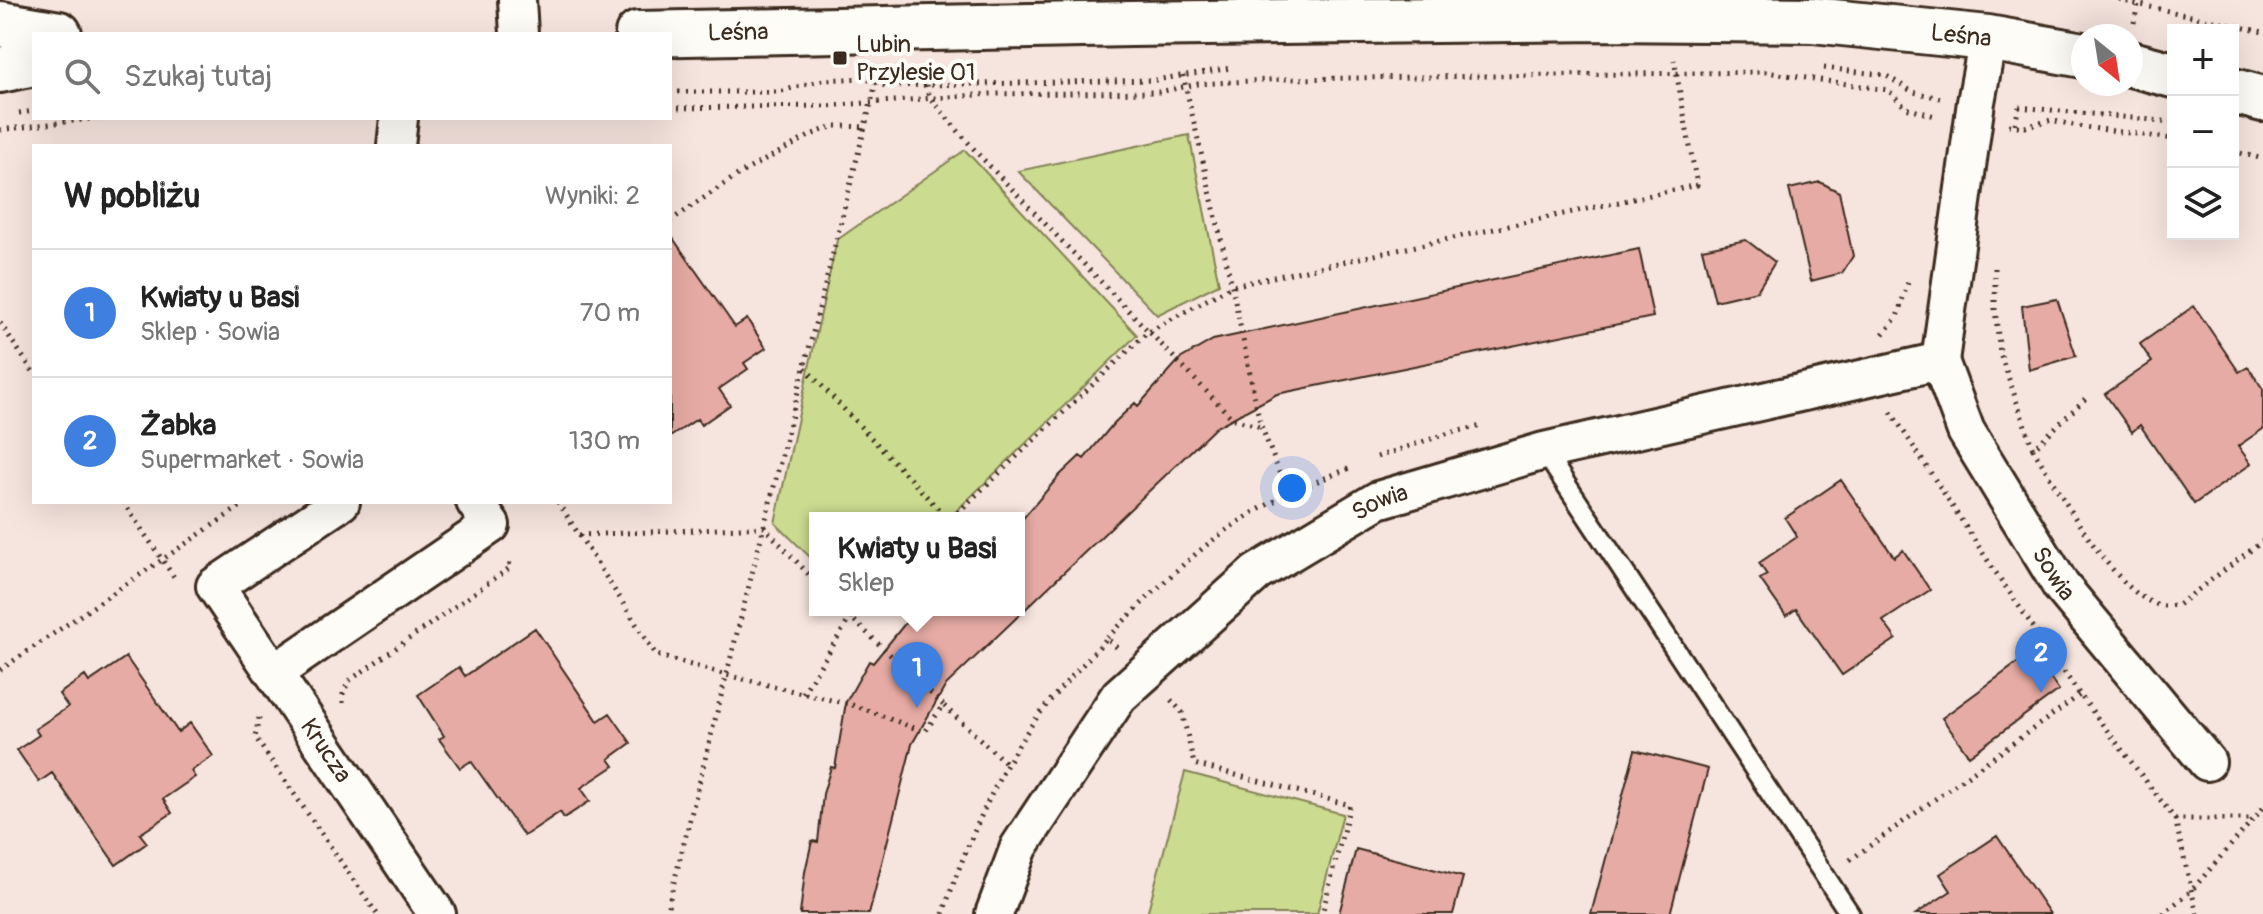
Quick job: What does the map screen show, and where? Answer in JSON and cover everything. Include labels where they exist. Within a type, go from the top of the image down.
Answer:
[{"type":"street","points":[[517,0],[519,32]]},
{"type":"street","name":"Leśna","points":[[672,33],[1163,12],[1813,20],[1988,38],[2071,53]]},
{"type":"street","points":[[0,24],[47,32]]},
{"type":"street","name":"Sowia","points":[[1988,38],[1961,111],[1940,361],[1966,431],[2061,586],[2207,762]]},
{"type":"street","points":[[0,70],[32,63]]},
{"type":"street","points":[[2143,67],[2167,73]]},
{"type":"street","points":[[2239,93],[2263,99]]},
{"type":"street","points":[[396,144],[399,120]]},
{"type":"street","name":"Sowia","points":[[994,914],[1019,847],[1119,696],[1256,573],[1378,500],[1544,451],[1940,361]]},
{"type":"street","name":"Krucza","points":[[338,504],[215,586],[437,914]]},
{"type":"street","points":[[274,673],[483,514]]},
{"type":"lane","points":[[1544,451],[1850,914]]},
{"type":"path","points":[[2119,0],[2263,32]]},
{"type":"path","points":[[956,512],[1148,332],[1232,286],[1697,185],[1674,60],[1689,60]]},
{"type":"path","points":[[1810,66],[1885,75],[1913,92],[1937,97],[1961,111],[2015,126],[2025,127],[2051,120],[2167,138]]},
{"type":"path","points":[[672,92],[778,92],[823,80],[864,78],[885,86],[1155,80],[1236,67]]},
{"type":"path","points":[[672,108],[873,103],[991,94],[1159,92],[1285,79],[1766,72],[1888,90],[1906,108],[1933,115],[1961,111]]},
{"type":"path","points":[[1183,75],[1261,427],[1288,495]]},
{"type":"path","points":[[666,914],[876,83]]},
{"type":"path","points":[[926,85],[929,97],[979,155],[1233,419],[1261,427]]},
{"type":"path","points":[[1931,130],[1937,97]]},
{"type":"path","points":[[2006,106],[2167,121]]},
{"type":"path","points":[[2013,141],[2019,107]]},
{"type":"path","points":[[0,130],[81,120]]},
{"type":"path","points":[[672,220],[739,174],[813,134],[834,126],[867,127]]},
{"type":"path","points":[[2239,153],[2263,159]]},
{"type":"path","points":[[1995,262],[1995,309],[2000,353],[2033,449],[2085,533],[2123,583],[2160,606],[2178,605],[2263,541]]},
{"type":"path","points":[[1876,337],[1886,332],[1897,317],[1909,278]]},
{"type":"path","points":[[0,323],[32,370]]},
{"type":"path","points":[[805,368],[944,512]]},
{"type":"path","points":[[2033,449],[2085,399]]},
{"type":"path","points":[[0,670],[244,504]]},
{"type":"path","points":[[559,504],[656,655],[856,706],[925,732],[943,705]]},
{"type":"path","points":[[343,705],[343,693],[349,681],[511,567],[483,514]]},
{"type":"path","points":[[579,535],[764,527],[809,575]]},
{"type":"path","points":[[803,693],[852,616]]},
{"type":"path","points":[[850,618],[1008,765]]},
{"type":"path","points":[[943,914],[958,866],[1008,765],[1037,717],[1107,638],[1182,712],[1194,764],[1350,805],[1322,914]]},
{"type":"path","points":[[1870,845],[2080,695]]},
{"type":"path","points":[[2163,914],[2192,890],[2263,808]]},
{"type":"path","points":[[2175,819],[2197,914]]},
{"type":"green space","points":[[1189,135],[1219,284],[1157,315],[1018,171]]},
{"type":"green space","points":[[965,150],[1137,335],[955,512],[809,512],[809,556],[775,523],[837,240]]},
{"type":"green space","points":[[1185,772],[1343,814],[1317,914],[1147,914]]},
{"type":"building","points":[[1820,182],[1839,192],[1853,256],[1842,273],[1811,281],[1789,189]]},
{"type":"building","points":[[672,237],[735,327],[747,319],[766,348],[744,363],[748,369],[719,389],[730,405],[701,425],[697,419],[672,436]]},
{"type":"building","points":[[1746,240],[1775,262],[1757,291],[1715,301],[1702,249]]},
{"type":"building","points":[[1639,249],[1653,317],[1277,394],[1216,427],[1025,610],[1025,516],[1059,476],[1080,456],[1084,459],[1114,423],[1135,403],[1138,406],[1180,359],[1213,340]]},
{"type":"building","points":[[2057,299],[2076,356],[2029,370],[2022,306]]},
{"type":"building","points":[[2194,306],[2239,372],[2248,367],[2263,389],[2263,429],[2238,446],[2251,464],[2194,504],[2140,425],[2132,432],[2105,394],[2152,362],[2140,344]]},
{"type":"building","points":[[1841,480],[1894,557],[1903,550],[1930,590],[1883,621],[1896,639],[1842,675],[1796,609],[1786,616],[1760,579],[1767,575],[1759,563],[1797,537],[1785,518]]},
{"type":"building","points":[[918,616],[1018,616],[946,685],[912,744],[869,914],[800,914],[805,872],[812,841],[818,842],[823,794],[831,767],[835,768],[846,702],[869,661],[873,663],[907,621],[911,625]]},
{"type":"building","points":[[535,628],[598,721],[610,713],[631,743],[609,759],[614,766],[581,788],[590,801],[564,818],[560,812],[524,836],[471,761],[460,768],[439,739],[444,736],[418,695],[459,667],[465,676]]},
{"type":"building","points":[[2027,656],[2031,662],[2036,659],[2059,690],[1969,756],[1942,718]]},
{"type":"building","points":[[126,657],[178,732],[190,723],[213,756],[191,771],[195,777],[163,799],[172,813],[140,834],[147,843],[116,865],[52,773],[39,782],[17,750],[39,735],[35,729],[68,707],[59,694],[85,676],[89,682]]},
{"type":"building","points":[[1635,750],[1708,769],[1670,914],[1591,914]]},
{"type":"building","points":[[1997,836],[2050,914],[1916,914],[1951,891],[1940,874]]},
{"type":"building","points":[[1356,849],[1463,877],[1453,914],[1339,914]]},
{"type":"place","name":"Lubin Przylesie 01","points":[[840,58]]},
{"type":"place","name":"Żabka","points":[[2041,693]]},
{"type":"place","name":"Kwiaty u Basi","points":[[917,708]]}]
